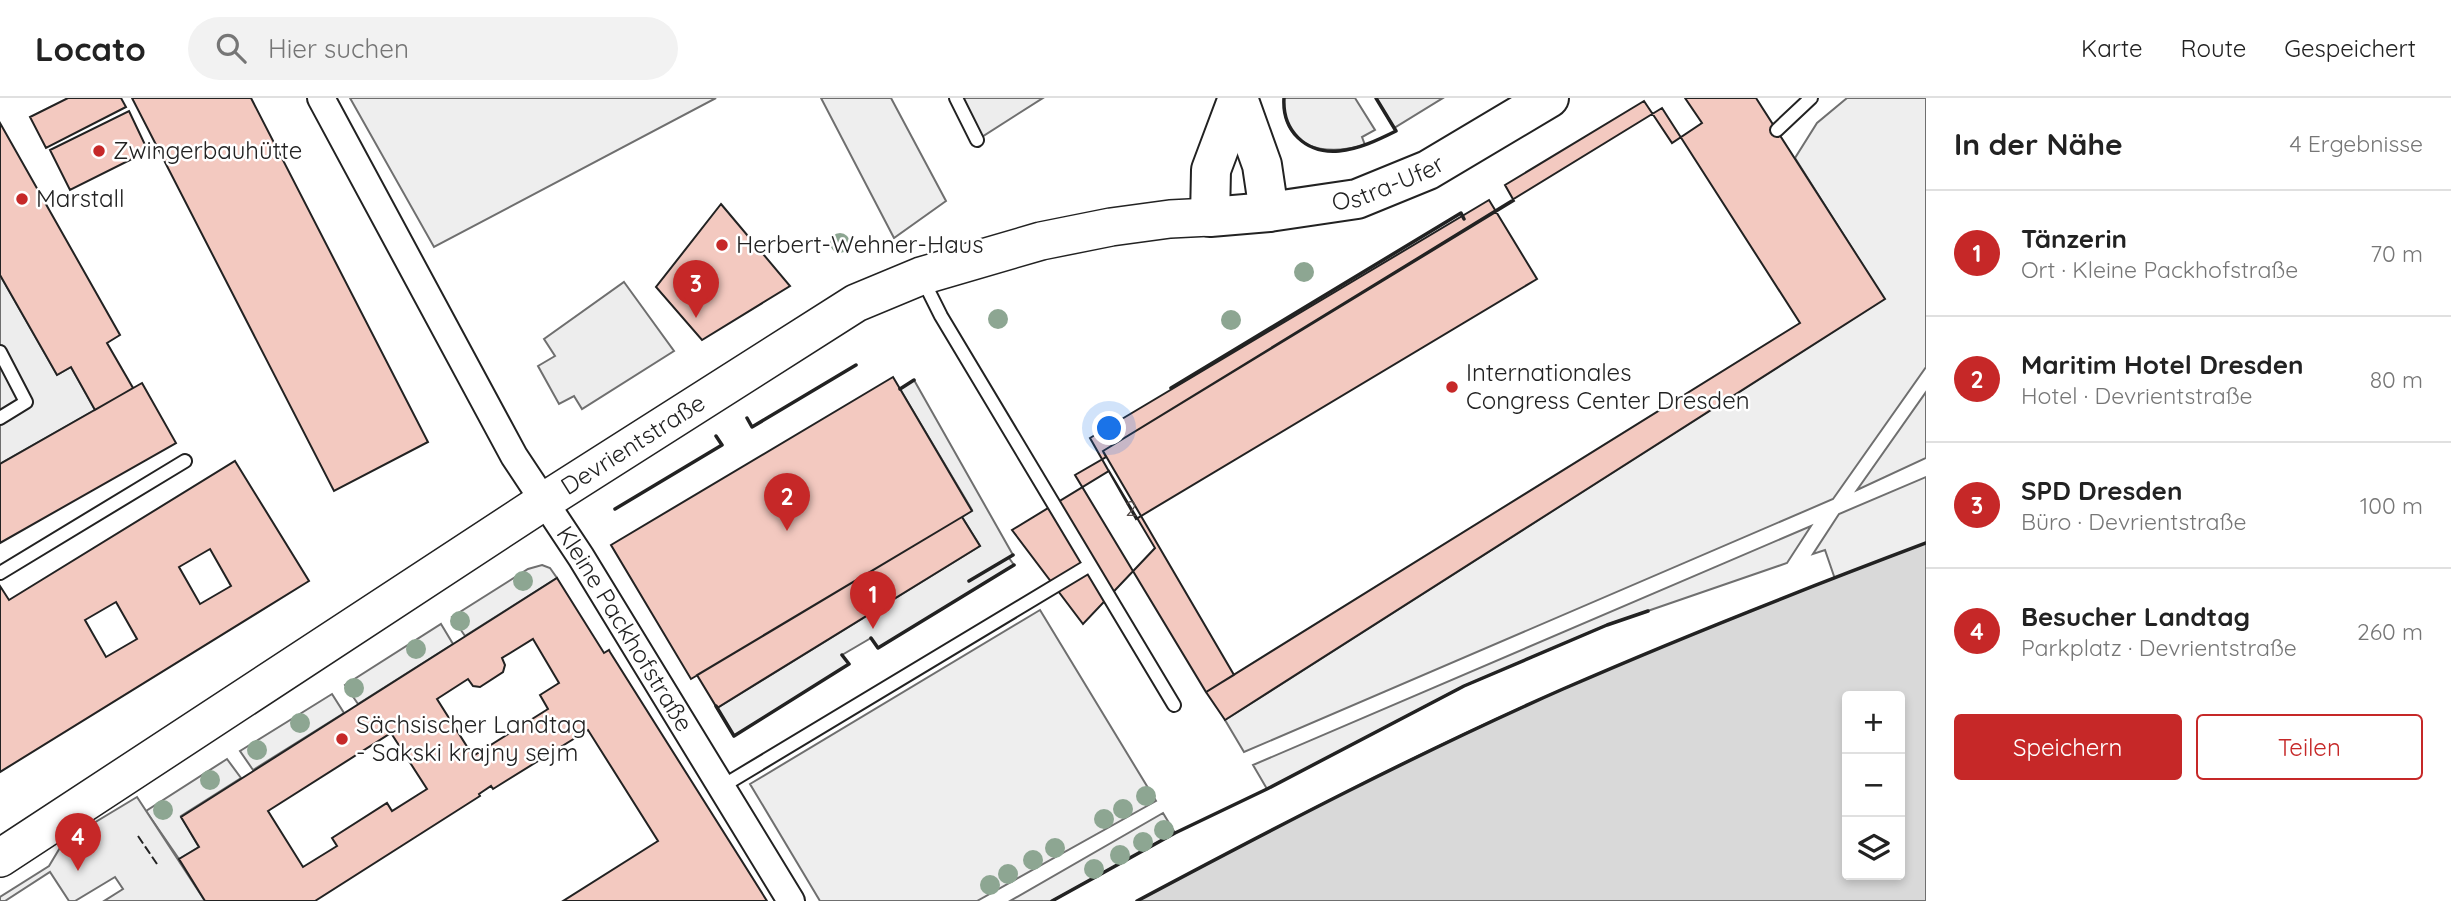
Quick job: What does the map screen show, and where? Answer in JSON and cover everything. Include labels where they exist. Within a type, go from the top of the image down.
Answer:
[{"type":"main road","points":[[1238,98],[1262,165],[1269,212]]},
{"type":"main road","points":[[1210,217],[1211,170],[1238,98]]},
{"type":"main road","name":"Ostra-Ufer","points":[[1210,217],[1357,200],[1428,170],[1549,98]]},
{"type":"main road","name":"Devrientstraße","points":[[0,858],[543,502],[856,303],[921,276],[1041,241],[1111,227],[1210,217]]},
{"type":"street","name":"Kleine Packhofstraße","points":[[321,98],[510,448],[581,557],[791,901]]},
{"type":"lane","points":[[956,98],[977,140]]},
{"type":"lane","points":[[1777,130],[1811,98]]},
{"type":"lane","points":[[921,276],[941,316],[1174,705]]},
{"type":"lane","points":[[0,352],[26,402],[0,418]]},
{"type":"lane","points":[[0,573],[185,461]]},
{"type":"lane","points":[[721,787],[1090,565]]},
{"type":"shaded area","points":[[350,98],[716,98],[434,247]]},
{"type":"shaded area","points":[[821,98],[891,98],[946,201],[894,238]]},
{"type":"shaded area","points":[[956,98],[1043,98],[977,140]]},
{"type":"shaded area","points":[[1284,98],[1355,98],[1375,130],[1362,137],[1365,145],[1335,150],[1309,145],[1298,139],[1290,129],[1285,115]]},
{"type":"shaded area","points":[[1376,98],[1443,98],[1394,128]]},
{"type":"shaded area","points":[[1847,98],[1926,98],[1926,367],[1833,499],[1244,752],[1225,720],[1884,299],[1795,158],[1817,123]]},
{"type":"shaded area","points":[[0,275],[57,375],[71,367],[95,410],[0,464]]},
{"type":"shaded area","points":[[624,282],[674,351],[582,409],[574,396],[559,404],[538,366],[555,356],[544,339]]},
{"type":"shaded area","points":[[914,380],[1013,555],[1009,558],[1014,565],[878,648],[871,638],[842,655],[849,664],[734,736],[717,708],[980,546],[962,517],[972,510],[900,389]]},
{"type":"shaded area","points":[[1926,392],[1926,458],[1857,490]]},
{"type":"shaded area","points":[[1926,477],[1926,543],[1835,579],[1825,550],[1813,554],[1839,514]]},
{"type":"shaded area","points":[[1811,526],[1787,563],[1607,625],[1464,686],[1267,789],[1253,765]]},
{"type":"shaded area","points":[[1926,543],[1926,901],[1137,901],[1455,738],[1608,670]]},
{"type":"shaded area","points":[[542,565],[550,568],[557,578],[465,636],[452,617],[528,569]]},
{"type":"shaded area","points":[[1040,610],[1156,801],[977,901],[820,901],[750,784]]},
{"type":"shaded area","points":[[441,624],[453,644],[358,704],[345,685]]},
{"type":"shaded area","points":[[332,694],[344,713],[253,770],[240,751]]},
{"type":"shaded area","points":[[227,759],[241,778],[181,816],[199,847],[179,859],[146,811]]},
{"type":"shaded area","points":[[137,797],[205,901],[104,901],[123,889],[115,877],[75,901],[69,901],[50,872],[5,901],[0,901],[0,897],[49,866],[64,841]]},
{"type":"shaded area","points":[[1163,813],[1175,833],[1052,901],[1010,901]]},
{"type":"building","points":[[68,98],[121,98],[126,107],[46,148],[30,117]]},
{"type":"building","points":[[132,98],[251,98],[428,442],[334,491]]},
{"type":"building","name":"Internationales Congress Center Dresden","points":[[1685,98],[1756,98],[1885,299],[1225,720],[1206,692],[1234,675],[1103,451],[1514,201],[1505,185],[1644,101],[1672,143],[1702,123]]},
{"type":"building","name":"Internationales Congress Center Dresden","points":[[1662,108],[1800,323],[1206,692],[1075,475],[1106,457],[1103,451]]},
{"type":"building","name":"Zwingerbauhütte","points":[[129,111],[148,151],[70,190],[50,150]]},
{"type":"building","name":"Marstall","points":[[0,123],[120,335],[107,343],[133,388],[95,410],[71,367],[57,375],[0,275]]},
{"type":"building","points":[[1489,200],[1537,279],[1136,519],[1090,438]]},
{"type":"building","name":"Herbert-Wehner-Haus","points":[[721,204],[790,286],[702,340],[656,287]]},
{"type":"building","points":[[893,377],[972,511],[691,679],[611,545]]},
{"type":"building","points":[[142,383],[176,443],[0,543],[0,464]]},
{"type":"building","points":[[235,461],[309,581],[0,772],[0,586],[9,600]],"holes":[[[210,549],[231,586],[200,604],[179,567]],[[116,602],[137,639],[106,657],[85,620]]]},
{"type":"building","points":[[1109,471],[1155,548],[1083,624],[1012,530]]},
{"type":"building","points":[[962,517],[980,546],[717,708],[697,675]]},
{"type":"building","name":"Sächsischer Landtag - Sakski krajny sejm","points":[[557,578],[604,653],[609,650],[767,901],[563,901],[658,841],[588,730],[493,789],[491,786],[479,794],[480,796],[315,901],[205,901],[179,859],[199,847],[181,817]],"holes":[[[533,639],[559,683],[540,695],[548,709],[473,756],[437,699],[468,679],[473,686],[480,687],[503,672],[505,665],[502,658]],[[391,733],[427,789],[392,811],[387,803],[332,838],[337,846],[303,867],[268,811]]]},
{"type":"fence","points":[[138,836],[157,864]]},
{"type":"wall","points":[[1284,98],[1287,120],[1298,138],[1306,144],[1327,151],[1361,146],[1396,131],[1376,98]]},
{"type":"wall","points":[[1171,388],[1461,213],[1464,219]]},
{"type":"wall","points":[[747,418],[752,427],[856,365]]},
{"type":"wall","points":[[900,389],[914,380]]},
{"type":"wall","points":[[615,509],[722,445],[716,436]]},
{"type":"wall","points":[[1137,901],[1348,791],[1509,713],[1698,632],[1926,543]]},
{"type":"wall","points":[[969,581],[1013,555]]},
{"type":"wall","points":[[871,638],[878,648],[1014,565]]},
{"type":"wall","points":[[1052,901],[1175,833],[1267,789],[1464,686],[1607,625],[1648,611]]},
{"type":"wall","points":[[716,706],[734,736],[849,664],[842,655]]},
{"type":"place","name":"Zwingerbauhütte","points":[[99,151]]},
{"type":"place","name":"Marstall","points":[[22,199]]},
{"type":"place","name":"Herbert-Wehner-Haus","points":[[722,245]]},
{"type":"place","name":"SPD Dresden","points":[[696,318]]},
{"type":"place","name":"Internationales Congress Center Dresden","points":[[1452,387]]},
{"type":"place","name":"Maritim Hotel Dresden","points":[[787,531]]},
{"type":"place","name":"Tänzerin","points":[[873,629]]},
{"type":"place","name":"Sächsischer Landtag - Sakski krajny sejm","points":[[342,739]]},
{"type":"place","name":"Besucher Landtag","points":[[78,871]]}]
